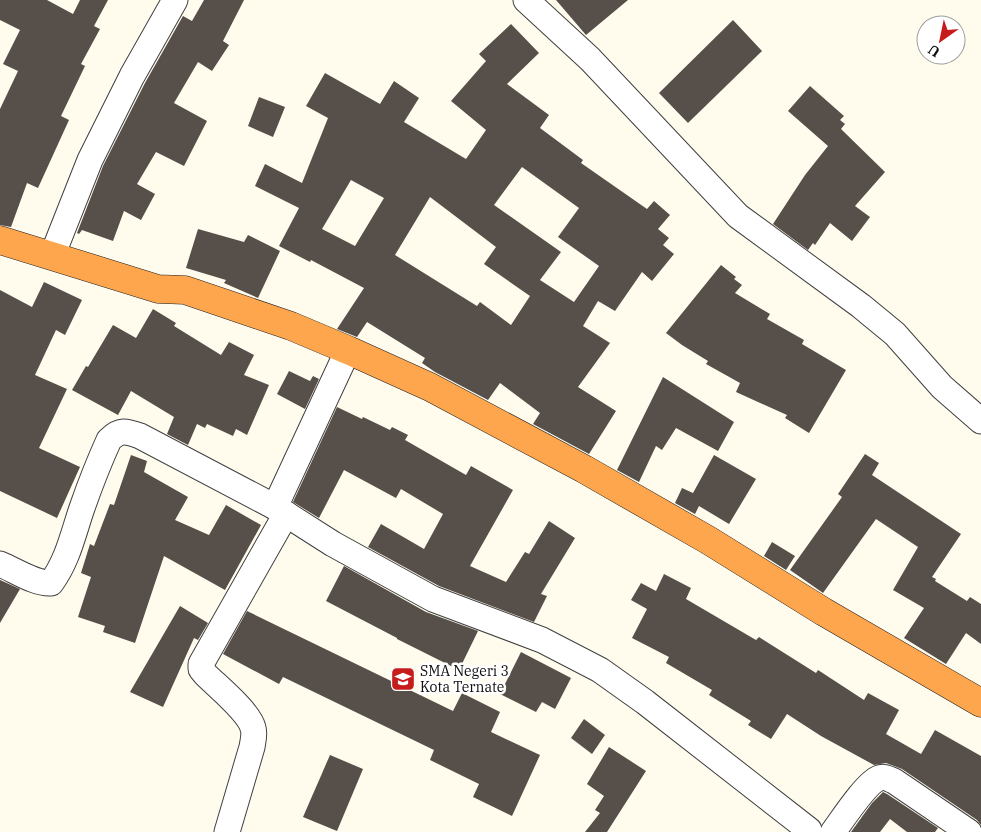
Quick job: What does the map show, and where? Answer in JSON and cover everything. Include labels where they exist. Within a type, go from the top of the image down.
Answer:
[{"type":"highway","points":[[0,240],[158,289],[185,290],[291,326],[430,387],[584,469],[708,540],[824,612],[981,703]]},
{"type":"street","points":[[52,256],[90,160],[132,76],[175,0]]},
{"type":"street","points":[[526,0],[590,59],[738,216],[861,306],[895,334],[942,388],[981,420]]},
{"type":"street","points":[[227,832],[252,747],[253,727],[247,717],[201,669],[201,664],[281,510],[348,350]]},
{"type":"street","points":[[17,571],[46,583],[52,583],[74,537],[81,510],[109,440],[116,433],[127,432],[140,436],[281,510],[333,544],[433,599],[542,640],[600,670],[645,702],[815,832],[878,778],[884,777],[894,781],[969,832]]},
{"type":"building","points":[[0,0],[47,0],[73,14],[80,0],[108,0],[94,26],[100,29],[81,64],[85,66],[61,116],[69,120],[38,188],[27,183],[11,227],[0,225],[0,109],[18,71],[3,64],[20,30],[0,20]]},
{"type":"building","points":[[204,0],[244,0],[223,41],[229,45],[212,71],[198,62],[174,103],[207,121],[184,166],[156,152],[137,184],[155,194],[141,220],[124,211],[113,241],[82,230],[79,234],[77,233],[103,166],[145,83],[183,16],[192,21]]},
{"type":"building","points":[[556,0],[628,0],[586,35]]},
{"type":"building","points":[[733,20],[762,51],[688,123],[659,93]]},
{"type":"building","points":[[511,24],[539,53],[507,84],[549,115],[540,128],[583,160],[581,163],[647,209],[654,201],[670,215],[658,229],[669,238],[663,245],[674,254],[652,281],[642,272],[615,311],[598,301],[583,326],[610,343],[578,387],[616,411],[589,454],[533,424],[540,413],[500,383],[488,400],[435,372],[422,363],[425,358],[367,322],[357,337],[337,329],[364,288],[311,260],[310,262],[279,246],[299,208],[255,186],[265,164],[302,183],[328,118],[306,106],[325,73],[380,104],[394,81],[419,98],[404,122],[466,159],[486,130],[451,101],[486,61],[479,54]],"holes":[[[522,167],[579,208],[558,237],[599,266],[574,302],[540,280],[561,252],[494,205]],[[351,180],[384,198],[355,246],[322,229]],[[430,197],[496,247],[484,264],[530,296],[511,325],[480,302],[477,306],[395,255]]]},
{"type":"building","points":[[810,86],[844,116],[840,120],[845,124],[841,129],[885,172],[855,206],[870,217],[852,241],[830,223],[815,245],[813,243],[808,250],[773,224],[805,175],[828,146],[788,111]]},
{"type":"building","points":[[259,97],[285,107],[273,137],[248,126]]},
{"type":"building","points":[[198,229],[244,242],[248,235],[280,251],[258,298],[224,283],[226,280],[186,268]]},
{"type":"building","points":[[721,265],[736,277],[734,279],[742,285],[735,293],[770,314],[767,319],[804,340],[802,344],[846,370],[809,433],[785,418],[787,415],[736,392],[740,383],[706,364],[708,361],[666,333]]},
{"type":"building","points":[[44,282],[82,300],[65,335],[56,330],[35,375],[67,389],[39,448],[80,467],[57,518],[0,491],[0,290],[32,307]]},
{"type":"building","points":[[153,309],[176,323],[174,326],[221,355],[229,342],[254,355],[244,375],[269,385],[247,435],[236,429],[233,436],[207,424],[205,428],[197,424],[188,445],[167,434],[174,417],[131,391],[118,415],[72,390],[113,325],[136,338]]},
{"type":"building","points":[[289,371],[310,381],[313,376],[319,379],[305,409],[277,394]]},
{"type":"building","points":[[663,377],[734,422],[718,451],[676,428],[662,450],[656,446],[639,482],[617,470]]},
{"type":"building","points":[[337,407],[362,419],[363,417],[390,430],[392,427],[408,435],[405,440],[466,475],[471,466],[513,490],[470,566],[506,582],[525,552],[529,554],[549,521],[575,538],[541,594],[547,596],[534,622],[439,586],[368,547],[381,524],[424,549],[443,514],[401,489],[396,498],[344,470],[319,518],[293,502]]},
{"type":"building","points":[[865,454],[879,463],[872,475],[961,534],[932,577],[936,579],[935,581],[967,601],[970,597],[981,604],[981,644],[966,633],[946,664],[904,638],[924,608],[893,590],[918,547],[876,519],[823,593],[790,570],[842,497],[838,494]]},
{"type":"building","points":[[131,455],[147,461],[144,472],[188,497],[175,520],[209,535],[226,505],[261,525],[225,590],[164,556],[135,643],[103,632],[105,626],[78,617],[91,577],[81,573],[90,544],[94,546],[110,504],[114,505]]},
{"type":"building","points":[[714,455],[756,479],[729,524],[699,506],[695,514],[675,503],[682,488],[693,493]]},
{"type":"building","points":[[772,542],[795,556],[786,570],[764,556]]},
{"type":"building","points":[[344,566],[426,612],[478,631],[459,670],[326,601]]},
{"type":"building","points":[[664,574],[691,588],[686,599],[756,640],[759,637],[816,673],[818,670],[864,700],[868,693],[899,710],[886,734],[921,754],[935,730],[981,756],[981,825],[977,820],[902,769],[886,763],[874,765],[821,736],[787,714],[771,739],[748,725],[751,721],[709,695],[712,690],[666,663],[669,657],[632,638],[647,609],[631,600],[641,583],[656,591]]},
{"type":"building","points":[[0,580],[20,589],[0,623]]},
{"type":"building","points":[[180,606],[208,623],[198,640],[194,638],[163,707],[130,692]]},
{"type":"building","points":[[247,611],[453,711],[462,693],[500,712],[491,732],[540,755],[512,816],[473,797],[479,784],[430,760],[434,750],[283,677],[279,684],[223,654]]},
{"type":"building","points":[[521,652],[571,678],[555,709],[542,702],[536,712],[500,694]]},
{"type":"building","points":[[584,719],[605,735],[592,754],[571,738]]},
{"type":"building","points":[[609,747],[646,771],[607,832],[585,832],[600,813],[595,810],[604,796],[587,784]]},
{"type":"building","points":[[330,755],[363,769],[337,831],[303,817]]},
{"type":"building","points":[[883,792],[938,828],[935,832],[907,832],[890,819],[880,832],[851,832],[872,803]]},
{"type":"place","name":"SMA Negeri 3 Kota Ternate","points":[[403,679]]}]
